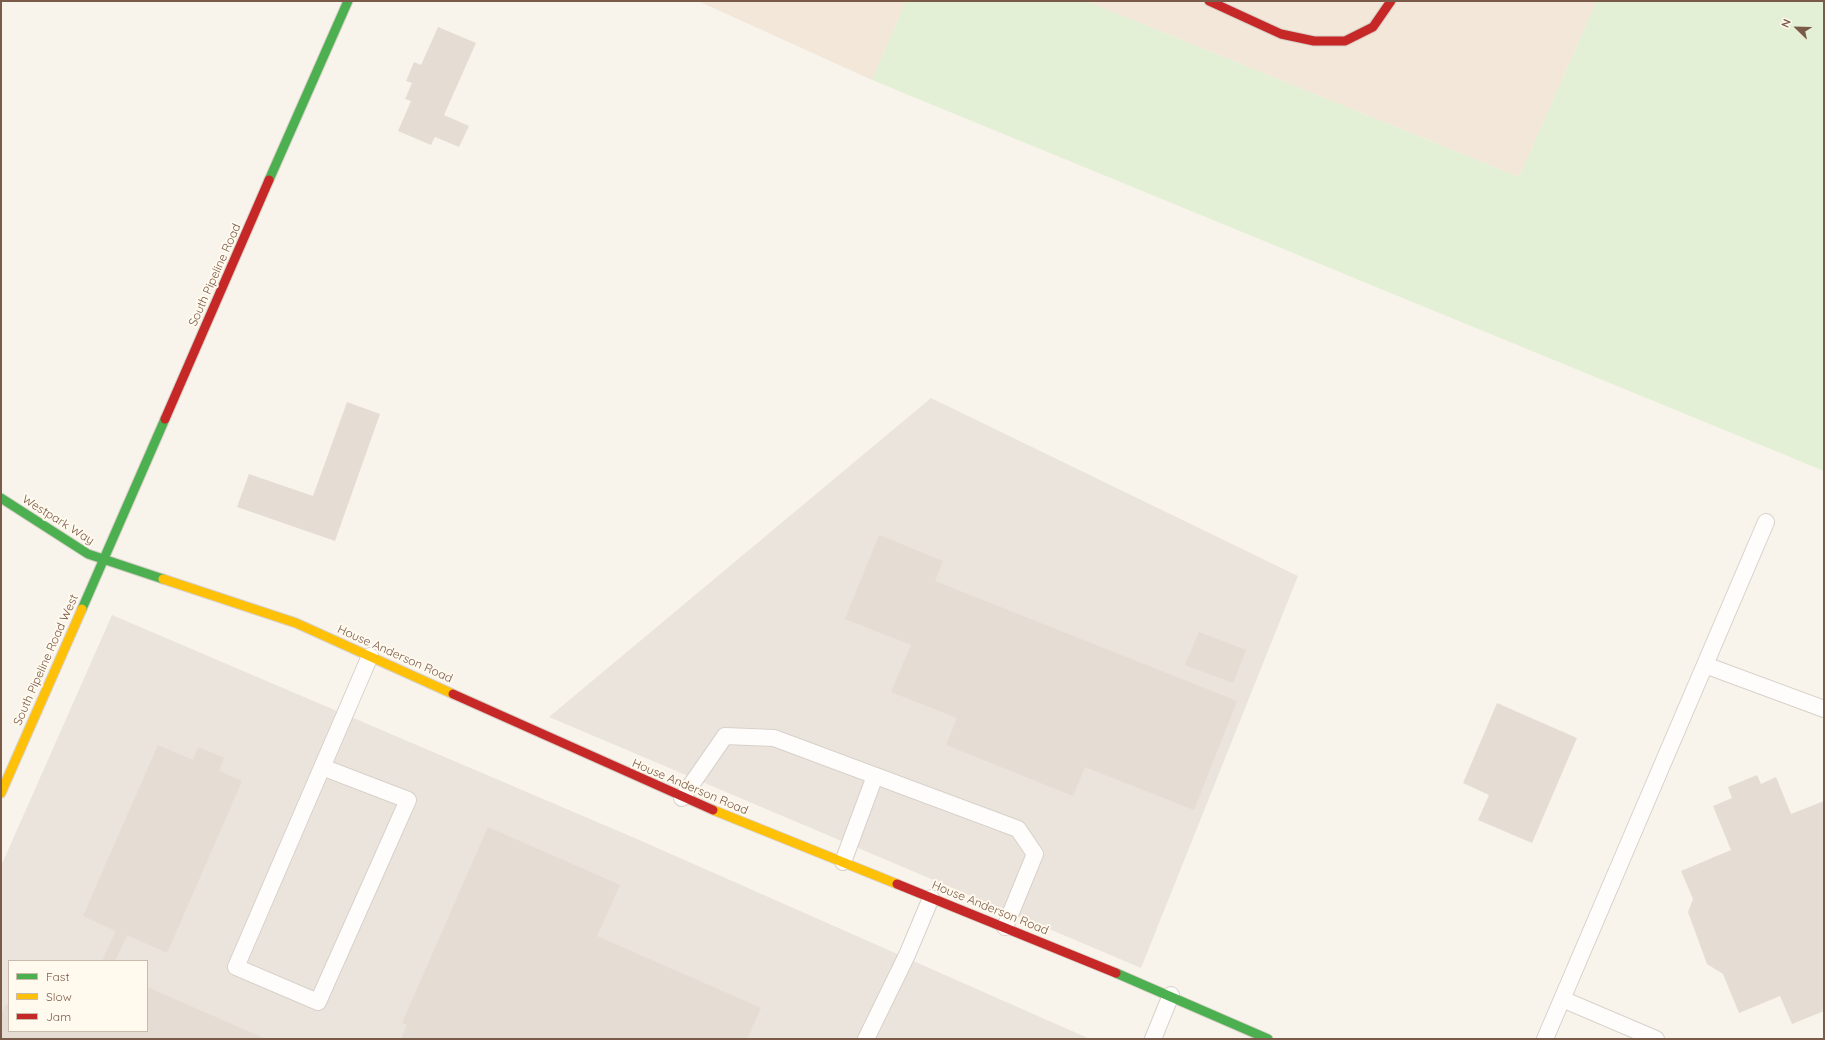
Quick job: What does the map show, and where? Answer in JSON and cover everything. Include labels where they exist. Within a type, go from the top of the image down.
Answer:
[{"type":"street","name":"South Pipeline Road","points":[[103,558],[348,1]]},
{"type":"street","points":[[1209,1],[1281,34],[1314,41],[1345,41],[1373,27],[1391,1]]},
{"type":"street","name":"Westpark Way","points":[[1,498],[36,522],[88,554],[103,558]]},
{"type":"street","name":"House Anderson Road","points":[[103,558],[296,623],[682,798],[1006,927],[1171,995],[1268,1039]]},
{"type":"street","name":"South Pipeline Road West","points":[[1,793],[103,558]]},
{"type":"lane","points":[[1544,1039],[1766,522]]},
{"type":"lane","points":[[322,767],[408,800],[318,1002],[236,967],[322,767],[370,656]]},
{"type":"lane","points":[[1705,665],[1824,709]]},
{"type":"lane","points":[[682,798],[725,736],[774,738],[1018,830],[1035,854],[1006,927]]},
{"type":"lane","points":[[842,862],[875,776]]},
{"type":"lane","points":[[866,1039],[907,955],[931,898]]},
{"type":"lane","points":[[1153,1039],[1171,995]]},
{"type":"lane","points":[[1562,999],[1656,1039]]},
{"type":"shaded area","points":[[698,1],[906,1],[872,80]]},
{"type":"shaded area","points":[[1086,1],[1597,1],[1519,177]]},
{"type":"shaded area","points":[[931,398],[1298,576],[1141,968],[549,717]]},
{"type":"shaded area","points":[[112,615],[637,839],[1090,1039],[1,1039],[1,866]]},
{"type":"green space","points":[[906,1],[1086,1],[1519,177],[1597,1],[1824,1],[1824,471],[872,80]]},
{"type":"building","points":[[438,27],[476,43],[444,115],[469,126],[459,147],[435,137],[431,145],[398,131],[411,101],[405,99],[412,83],[406,81],[414,62],[421,65]]},
{"type":"building","points":[[347,402],[380,414],[335,541],[237,507],[249,474],[313,496]]},
{"type":"building","points":[[879,535],[943,561],[935,581],[1237,701],[1194,810],[1085,767],[1073,796],[946,745],[957,718],[891,692],[911,645],[845,619]]},
{"type":"building","points":[[1199,632],[1246,650],[1233,683],[1185,665]]},
{"type":"building","points":[[1497,703],[1577,738],[1532,843],[1478,820],[1489,795],[1463,783]]},
{"type":"building","points":[[158,745],[193,760],[198,747],[224,758],[219,771],[242,781],[167,953],[127,935],[115,960],[102,960],[116,931],[83,916]]},
{"type":"building","points":[[1757,775],[1761,784],[1776,777],[1791,814],[1824,801],[1824,1011],[1792,1024],[1780,996],[1739,1013],[1723,974],[1707,964],[1688,912],[1693,899],[1681,871],[1731,850],[1713,806],[1732,798],[1728,787]]},
{"type":"building","points":[[488,827],[620,885],[597,936],[761,1008],[747,1039],[401,1039],[407,1025],[402,1023]]},
{"type":"building","points":[[148,987],[266,1039],[1,1039],[1,1015],[6,1004],[8,1005],[8,1032],[148,1032]]},
{"type":"traffic: fast","points":[[269,180],[348,1]]},
{"type":"traffic: fast","points":[[82,609],[165,419]]},
{"type":"traffic: fast","points":[[1,498],[88,554],[163,579]]},
{"type":"traffic: fast","points":[[1116,973],[1268,1039]]},
{"type":"traffic: slow","points":[[163,579],[296,623],[453,694]]},
{"type":"traffic: slow","points":[[1,793],[82,609]]},
{"type":"traffic: slow","points":[[713,810],[897,884]]},
{"type":"traffic: jam","points":[[1209,1],[1281,34],[1314,41],[1345,41],[1373,27],[1391,1]]},
{"type":"traffic: jam","points":[[165,419],[269,180]]},
{"type":"traffic: jam","points":[[453,694],[713,810]]},
{"type":"traffic: jam","points":[[897,884],[1116,973]]}]
